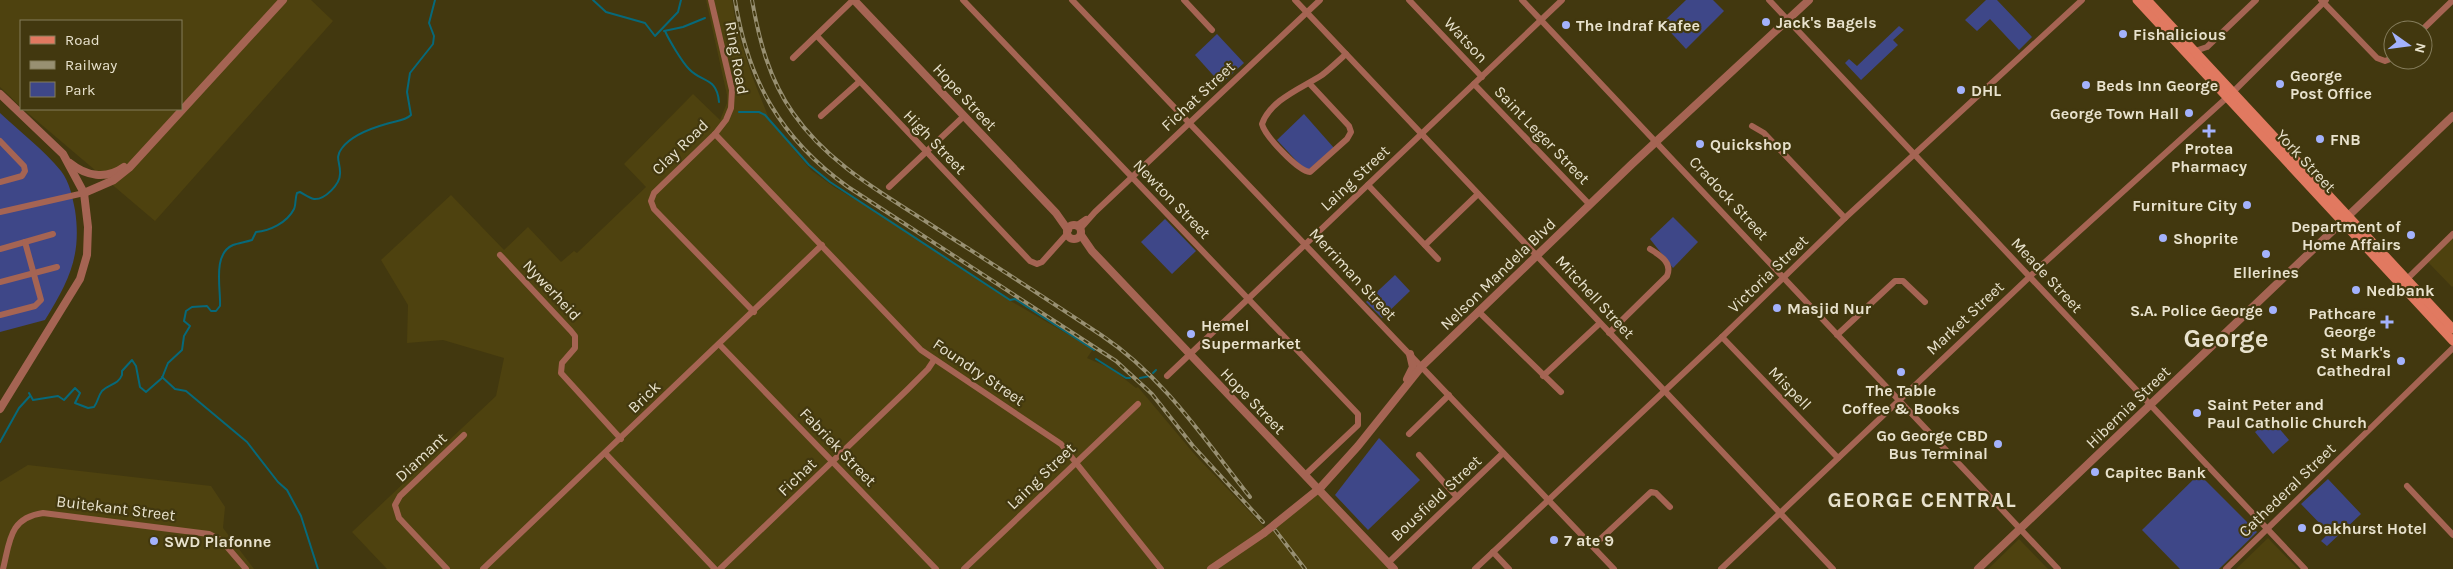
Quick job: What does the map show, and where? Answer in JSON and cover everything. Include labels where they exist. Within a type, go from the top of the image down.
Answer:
[{"type":"main road","name":"York Street","points":[[2137,0],[2349,216],[2453,341]]},
{"type":"main road","name":"York Street","points":[[2147,0],[2204,60],[2230,95],[2342,223],[2453,329]]},
{"type":"street","points":[[182,108],[282,0]]},
{"type":"street","name":"Ring Road","points":[[711,0],[732,90],[731,108],[726,120]]},
{"type":"street","points":[[793,58],[854,0]]},
{"type":"street","name":"Hope Street","points":[[854,0],[1391,566]]},
{"type":"street","name":"Newton Street","points":[[963,0],[1360,418],[1358,425],[1305,475]]},
{"type":"street","name":"Merriman Street","points":[[1072,0],[1614,569]]},
{"type":"street","points":[[1184,0],[1212,30]]},
{"type":"street","name":"Mitchell Street","points":[[1295,0],[1833,569]]},
{"type":"street","name":"Fichat Street","points":[[1037,264],[1057,248],[1320,0]]},
{"type":"street","name":"Watson","points":[[1409,0],[1482,77]]},
{"type":"street","name":"Cradock Street","points":[[1522,0],[1897,401],[2058,569]]},
{"type":"street","name":"Laing Street","points":[[1167,376],[1562,0]]},
{"type":"street","name":"Meade Street","points":[[1769,0],[2305,569]]},
{"type":"street","name":"Nelson Mandela Blvd","points":[[1211,569],[1285,517],[1321,486],[1358,446],[1422,366],[1656,142],[1809,0]]},
{"type":"street","name":"Victoria Street","points":[[1475,569],[1722,338],[1845,218],[2082,0]]},
{"type":"street","points":[[2195,51],[2207,47],[2256,0]]},
{"type":"street","points":[[2432,20],[2453,0]]},
{"type":"street","points":[[2323,1],[2377,58],[2383,60]]},
{"type":"street","name":"Market Street","points":[[1720,569],[2030,276],[2230,95],[2323,1]]},
{"type":"street","name":"High Street","points":[[816,36],[1023,255],[1037,264]]},
{"type":"street","points":[[2204,60],[2207,47]]},
{"type":"street","points":[[1309,83],[1349,126],[1351,132],[1347,139],[1314,171],[1307,172],[1301,170],[1270,138],[1262,124],[1263,119],[1282,100],[1309,83],[1346,54]]},
{"type":"street","points":[[821,116],[859,82]]},
{"type":"street","name":"Saint Leger Street","points":[[1474,84],[1590,205]]},
{"type":"street","points":[[0,94],[57,148],[65,158],[84,193],[88,241],[80,280],[0,409]]},
{"type":"street","points":[[0,212],[84,193],[114,180],[180,110]]},
{"type":"street","points":[[889,187],[964,116]]},
{"type":"street","name":"Hibernia Street","points":[[1978,569],[2453,116]]},
{"type":"street","name":"Clay Road","points":[[726,120],[715,134],[654,193],[651,201],[654,209],[754,312]]},
{"type":"street","points":[[1752,126],[1764,133],[1845,218]]},
{"type":"street","name":"Foundry Street","points":[[715,134],[911,339],[934,360],[1061,444],[1161,569]]},
{"type":"street","points":[[0,141],[24,166],[25,171],[18,178],[0,182]]},
{"type":"street","points":[[65,158],[82,171],[99,176],[114,173],[137,157]]},
{"type":"street","points":[[1368,185],[1438,259]]},
{"type":"street","points":[[1425,245],[1478,194]]},
{"type":"street","points":[[0,249],[53,234]]},
{"type":"street","points":[[2403,282],[2453,234]]},
{"type":"street","points":[[0,315],[38,305],[41,300],[25,242]]},
{"type":"street","name":"Brick","points":[[484,569],[822,245]]},
{"type":"street","points":[[1609,333],[1667,276],[1669,268],[1667,263],[1650,249]]},
{"type":"street","name":"Nywerheid","points":[[500,256],[575,336],[575,348],[562,363],[561,373],[620,439]]},
{"type":"street","points":[[0,282],[57,267]]},
{"type":"street","points":[[1837,335],[1895,281],[1903,281],[1925,302]]},
{"type":"street","points":[[1478,311],[1561,392]]},
{"type":"street","points":[[1544,376],[1600,323]]},
{"type":"street","name":"Mispell","points":[[1722,338],[1838,458]]},
{"type":"street","name":"Fabriek Street","points":[[720,344],[936,569]]},
{"type":"street","name":"Cathederal Street","points":[[2226,569],[2453,348]]},
{"type":"street","points":[[1402,390],[1413,367],[1410,354]]},
{"type":"street","name":"Fichat","points":[[720,569],[928,369],[934,360]]},
{"type":"street","points":[[1409,434],[1449,396]]},
{"type":"street","name":"Laing Street","points":[[964,569],[1138,404]]},
{"type":"street","name":"Diamant","points":[[447,569],[399,518],[395,505],[400,496],[464,436]]},
{"type":"street","points":[[605,454],[716,569]]},
{"type":"street","name":"Bousfield Street","points":[[1391,566],[1457,497],[1504,454]]},
{"type":"street","points":[[1419,455],[1457,497]]},
{"type":"street","points":[[2407,486],[2453,535]]},
{"type":"street","points":[[1593,546],[1651,492],[1656,493],[1670,507]]},
{"type":"street","name":"Buitekant Street","points":[[3,569],[13,530],[24,518],[43,513],[209,534],[222,541],[246,569]]},
{"type":"street","points":[[1493,552],[1509,569]]},
{"type":"shaded area","points":[[0,0],[311,0],[333,21],[155,221],[24,110],[182,110],[182,20],[20,20],[20,106],[0,87]]},
{"type":"shaded area","points":[[706,0],[732,0],[737,30],[752,76],[770,121],[811,170],[834,187],[891,220],[1009,300],[1093,349],[1087,358],[1112,369],[1136,388],[1138,387],[1196,456],[1269,532],[1318,494],[1389,569],[387,569],[352,532],[496,396],[504,358],[443,340],[407,343],[408,305],[381,260],[451,195],[504,250],[528,227],[561,262],[574,251],[577,253],[646,187],[624,164],[693,94],[720,120],[727,103],[727,95]]},
{"type":"shaded area","points":[[2453,236],[2453,286],[2452,287],[2427,261]]},
{"type":"shaded area","points":[[28,465],[211,486],[225,507],[223,528],[254,569],[0,569],[0,482]]},
{"type":"shaded area","points":[[2268,538],[2298,569],[2236,569]]},
{"type":"shaded area","points":[[2019,539],[2048,569],[1988,569]]},
{"type":"green space","points":[[1686,0],[1713,0],[1724,11],[1686,49],[1662,23]]},
{"type":"green space","points":[[1986,0],[1997,0],[2032,37],[2019,50],[1990,19],[1977,31],[1965,20]]},
{"type":"green space","points":[[1899,26],[1904,30],[1893,40],[1898,45],[1861,80],[1845,63],[1849,59],[1857,66]]},
{"type":"green space","points":[[1217,34],[1244,63],[1221,84],[1195,55]]},
{"type":"green space","points":[[0,113],[61,171],[67,180],[70,190],[77,227],[75,255],[71,268],[45,320],[0,332]]},
{"type":"green space","points":[[1304,114],[1334,148],[1308,170],[1302,167],[1277,140]]},
{"type":"green space","points":[[1673,217],[1698,242],[1673,268],[1650,239]]},
{"type":"green space","points":[[1165,219],[1196,251],[1172,274],[1141,242]]},
{"type":"green space","points":[[1395,275],[1410,291],[1382,318],[1366,302]]},
{"type":"green space","points":[[2271,419],[2289,440],[2273,454],[2255,432]]},
{"type":"green space","points":[[1379,438],[1420,480],[1368,530],[1335,495]]},
{"type":"green space","points":[[2199,474],[2257,532],[2219,569],[2180,569],[2142,530]]},
{"type":"green space","points":[[2328,479],[2361,514],[2327,546],[2321,541],[2329,533],[2301,504]]},
{"type":"waterway","points":[[29,393],[33,400],[58,396],[64,400],[75,388],[80,393],[75,403],[88,408],[94,407],[102,391],[118,381],[122,371],[132,360],[136,366],[140,387],[146,392],[162,378],[168,363],[182,350],[184,336],[190,326],[184,321],[186,311],[192,307],[207,306],[211,311],[216,311],[220,306],[219,272],[222,256],[226,250],[233,245],[252,240],[256,232],[272,228],[287,218],[294,209],[297,193],[300,192],[308,197],[318,199],[331,191],[339,178],[338,155],[346,144],[356,136],[368,130],[403,120],[411,115],[407,92],[410,73],[433,44],[434,36],[429,23],[435,0]]},
{"type":"waterway","points":[[593,0],[606,12],[645,23],[655,36],[678,12],[681,0]]},
{"type":"waterway","points":[[664,31],[683,27],[705,18]]},
{"type":"waterway","points":[[665,31],[686,66],[712,84],[718,94],[719,102]]},
{"type":"waterway","points":[[739,112],[759,112],[765,115],[809,165],[830,182],[1010,300],[1015,299],[1094,350]]},
{"type":"waterway","points":[[1096,359],[1126,378],[1130,378]]},
{"type":"waterway","points":[[1153,373],[1156,370]]},
{"type":"waterway","points":[[1140,378],[1150,376]]},
{"type":"waterway","points":[[162,377],[175,389],[186,391],[247,442],[278,482],[287,490],[301,516],[318,569]]},
{"type":"waterway","points":[[0,442],[19,408],[30,396]]},
{"type":"railway","points":[[735,0],[749,57],[771,106],[786,128],[824,169],[848,187],[1116,361],[1152,394],[1193,446],[1263,522]]},
{"type":"railway","points":[[752,0],[766,59],[777,87],[793,113],[823,148],[877,190],[1060,308],[1124,352],[1164,389],[1250,497]]},
{"type":"railway","points":[[1275,530],[1305,569]]},
{"type":"place","name":"Jack's Bagels","points":[[1766,22]]},
{"type":"place","name":"The Indraf Kafee","points":[[1566,25]]},
{"type":"place","name":"Fishalicious","points":[[2123,34]]},
{"type":"place","name":"George Post Office","points":[[2280,84]]},
{"type":"place","name":"Beds Inn George","points":[[2086,85]]},
{"type":"place","name":"DHL","points":[[1961,90]]},
{"type":"place","name":"George Town Hall","points":[[2189,113]]},
{"type":"place","name":"Protea Pharmacy","points":[[2209,131]]},
{"type":"place","name":"FNB","points":[[2320,139]]},
{"type":"place","name":"Quickshop","points":[[1700,144]]},
{"type":"place","name":"Furniture City","points":[[2247,205]]},
{"type":"place","name":"Department of Home Affairs","points":[[2411,235]]},
{"type":"place","name":"Shoprite","points":[[2163,238]]},
{"type":"place","name":"Ellerines","points":[[2266,254]]},
{"type":"place","name":"Nedbank","points":[[2356,290]]},
{"type":"place","name":"Masjid Nur","points":[[1777,308]]},
{"type":"place","name":"S.A. Police George","points":[[2273,310]]},
{"type":"place","name":"Pathcare George","points":[[2387,322]]},
{"type":"place","name":"Hemel Supermarket","points":[[1191,334]]},
{"type":"place","name":"St Mark's Cathedral","points":[[2401,361]]},
{"type":"place","name":"The Table Coffee & Books","points":[[1901,372]]},
{"type":"place","name":"Saint Peter and Paul Catholic Church","points":[[2197,413]]},
{"type":"place","name":"Go George CBD Bus Terminal","points":[[1998,444]]},
{"type":"place","name":"Capitec Bank","points":[[2095,472]]},
{"type":"place","name":"Oakhurst Hotel","points":[[2302,528]]},
{"type":"place","name":"7 ate 9","points":[[1554,540]]},
{"type":"place","name":"SWD Plafonne","points":[[154,541]]},
{"type":"district","name":"George","points":[[2226,338]]},
{"type":"district","name":"GEORGE CENTRAL","points":[[1922,500]]}]
